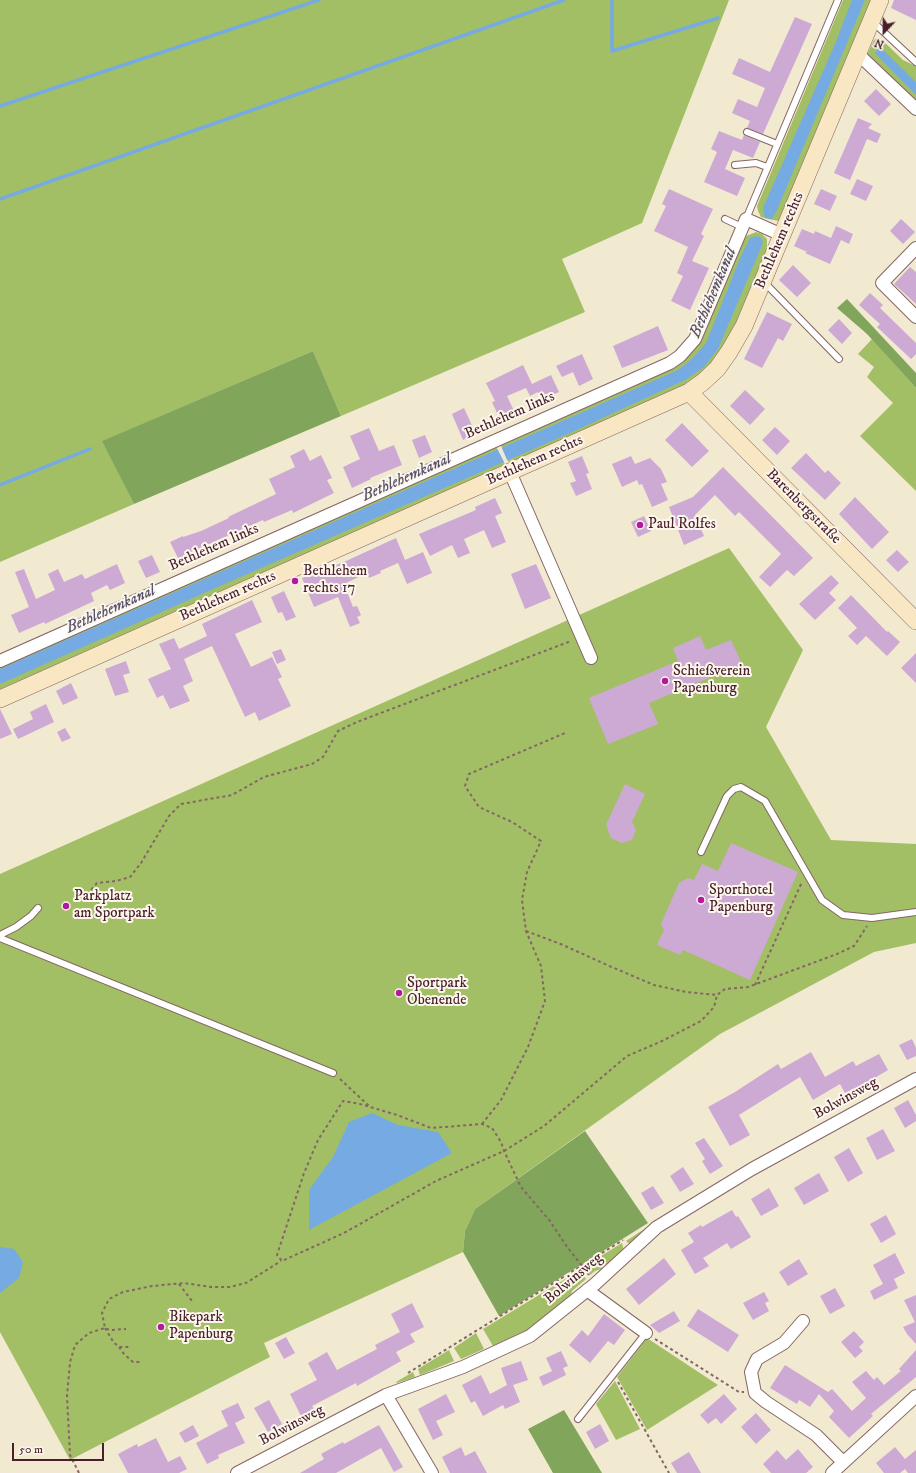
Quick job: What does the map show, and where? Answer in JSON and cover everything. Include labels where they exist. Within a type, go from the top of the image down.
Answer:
[{"type":"street","name":"Bethlehem rechts","points":[[0,699],[690,392],[703,382],[717,369],[744,326],[880,0]]},
{"type":"street","points":[[858,54],[916,109]]},
{"type":"street","points":[[744,223],[782,234]]},
{"type":"street","name":"Bethlehem links","points":[[0,661],[670,363],[680,356],[695,339],[744,223]]},
{"type":"street","points":[[916,248],[882,283],[916,317]]},
{"type":"street","name":"Barenbergstraße","points":[[690,392],[916,621]]},
{"type":"street","points":[[510,472],[591,658]]},
{"type":"street","name":"Bolwinsweg","points":[[237,1473],[386,1395],[463,1367],[530,1336],[591,1287],[660,1225],[752,1169],[916,1080]]},
{"type":"street","points":[[591,1287],[646,1333]]},
{"type":"street","points":[[803,1321],[784,1343],[757,1359],[751,1372],[755,1393],[816,1435],[843,1462]]},
{"type":"street","points":[[386,1395],[432,1473]]},
{"type":"street","points":[[832,1473],[916,1396]]},
{"type":"lane","points":[[725,219],[744,223],[838,0]]},
{"type":"lane","points":[[872,22],[916,62]]},
{"type":"lane","points":[[747,132],[777,144]]},
{"type":"lane","points":[[735,165],[756,163],[767,167]]},
{"type":"lane","points":[[763,281],[839,359]]},
{"type":"lane","points":[[701,852],[727,796],[734,790],[741,787],[765,801],[822,900],[843,915],[872,918],[916,912]]},
{"type":"lane","points":[[0,936],[31,916],[38,908]]},
{"type":"lane","points":[[0,936],[333,1073]]},
{"type":"lane","points":[[578,1419],[646,1333]]},
{"type":"path","points":[[87,894],[97,883],[116,881],[130,877],[141,863],[169,816],[181,804],[232,795],[264,777],[281,771],[312,764],[323,757],[338,732],[357,722],[582,637]]},
{"type":"path","points":[[482,1124],[501,1100],[525,1054],[545,1001],[541,966],[526,931],[522,900],[527,872],[541,841],[512,822],[479,807],[465,786],[469,774],[565,733]]},
{"type":"path","points":[[755,985],[806,872]]},
{"type":"path","points":[[141,1362],[133,1362],[124,1354],[114,1343],[105,1328],[102,1313],[109,1299],[123,1292],[152,1286],[179,1284],[230,1287],[246,1283],[282,1261],[344,1233],[436,1181],[504,1151],[544,1126],[627,1056],[660,1042],[701,1021],[714,1007],[717,995],[725,989],[755,985],[837,954],[854,946],[872,918]]},
{"type":"path","points":[[526,931],[563,945],[607,966],[654,985],[686,992],[717,995]]},
{"type":"path","points":[[333,1073],[371,1107]]},
{"type":"path","points":[[282,1261],[277,1255],[304,1173],[318,1140],[342,1101],[371,1107],[431,1128],[482,1124],[492,1128],[501,1142],[521,1187],[550,1221],[582,1266],[591,1287]]},
{"type":"path","points":[[405,1375],[628,1237]]},
{"type":"path","points":[[179,1284],[192,1300]]},
{"type":"path","points":[[79,1473],[70,1455],[67,1396],[70,1362],[75,1345],[89,1333],[105,1328],[112,1330],[126,1329]]},
{"type":"path","points":[[646,1333],[739,1392],[755,1393]]},
{"type":"path","points":[[118,1346],[129,1347]]},
{"type":"path","points":[[614,1375],[669,1473]]},
{"type":"green space","points":[[0,0],[729,0],[642,223],[562,259],[585,312],[341,416],[313,351],[103,441],[134,504],[0,562]]},
{"type":"green space","points":[[843,0],[874,0],[779,221],[761,217],[757,206]]},
{"type":"green space","points":[[880,38],[903,60],[916,66],[916,105],[866,57],[874,40]]},
{"type":"green space","points":[[756,232],[762,234],[767,239],[766,257],[724,350],[695,382],[513,462],[509,463],[508,460],[504,462],[505,464],[503,466],[0,693],[0,666],[496,445],[498,450],[502,448],[500,443],[689,353],[744,237]]},
{"type":"green space","points":[[847,299],[916,373],[916,388],[867,334],[837,308]]},
{"type":"green space","points":[[872,339],[916,388],[916,491],[860,436],[893,403],[867,377],[874,367],[858,354]]},
{"type":"green space","points":[[313,351],[341,416],[134,504],[102,441]]},
{"type":"green space","name":"Sportpark Obenende","points":[[729,548],[803,650],[766,727],[831,840],[916,844],[916,943],[874,952],[720,1034],[475,1209],[465,1231],[463,1252],[264,1343],[270,1357],[70,1460],[0,1332],[0,874]]},
{"type":"green space","points":[[585,1131],[648,1223],[499,1316],[463,1252],[465,1231],[475,1209]]},
{"type":"green space","points":[[649,1226],[631,1245],[626,1241]]},
{"type":"green space","points":[[622,1243],[624,1251],[605,1268],[595,1271],[590,1275],[585,1266]]},
{"type":"green space","points":[[580,1270],[586,1279],[572,1291],[571,1296],[530,1329],[493,1346],[483,1329]]},
{"type":"green space","points":[[476,1333],[484,1349],[461,1359],[454,1348]]},
{"type":"green space","points":[[647,1338],[718,1385],[647,1430],[617,1377]]},
{"type":"green space","points":[[449,1350],[454,1361],[420,1375],[418,1369]]},
{"type":"green space","points":[[413,1372],[415,1377],[397,1383],[396,1382]]},
{"type":"green space","points":[[615,1381],[640,1429],[616,1440],[596,1404]]},
{"type":"green space","points":[[564,1410],[602,1473],[553,1473],[528,1429]]},
{"type":"water","points":[[852,0],[865,0],[777,210],[772,219],[765,218],[763,208],[835,44]]},
{"type":"water","points":[[878,48],[882,49],[916,82],[916,95],[875,53]]},
{"type":"water","points":[[757,236],[761,238],[763,242],[718,349],[704,367],[685,380],[570,433],[0,684],[0,669],[678,370],[693,358],[706,343],[741,256],[750,238]]},
{"type":"water","points":[[372,1113],[398,1125],[438,1132],[452,1153],[309,1230],[309,1190],[333,1157],[349,1122]]},
{"type":"water","points":[[0,1247],[14,1249],[23,1262],[19,1278],[0,1293]]},
{"type":"pier","points":[[501,446],[508,462],[505,464],[497,448]]},
{"type":"building","points":[[894,0],[916,0],[916,20],[891,8]]},
{"type":"building","points":[[795,17],[812,24],[763,134],[747,128],[750,121],[732,113],[738,99],[757,107],[765,88],[732,74],[739,58],[770,72]]},
{"type":"building","points":[[876,89],[891,104],[879,116],[864,101]]},
{"type":"building","points":[[858,118],[872,124],[868,128],[881,134],[877,143],[867,139],[850,180],[834,173]]},
{"type":"building","points":[[719,131],[742,140],[744,135],[760,142],[753,158],[733,150],[725,169],[745,178],[737,196],[704,182],[717,152],[711,149]]},
{"type":"building","points":[[857,179],[873,186],[866,201],[850,194]]},
{"type":"building","points":[[669,189],[713,209],[701,234],[704,236],[692,261],[709,268],[690,310],[671,301],[683,276],[677,273],[688,247],[654,231],[666,206],[662,204]]},
{"type":"building","points":[[821,189],[837,196],[830,211],[814,204]]},
{"type":"building","points":[[901,219],[915,232],[903,244],[890,231]]},
{"type":"building","points":[[836,226],[853,234],[849,244],[841,240],[830,264],[805,253],[807,252],[794,246],[802,229],[814,234],[815,231],[831,238]]},
{"type":"building","points":[[793,265],[811,283],[797,297],[779,280]]},
{"type":"building","points":[[910,267],[916,272],[916,304],[894,284]]},
{"type":"building","points":[[870,293],[883,305],[880,308],[916,343],[916,354],[911,359],[877,327],[880,324],[859,305]]},
{"type":"building","points":[[767,312],[792,324],[783,341],[778,338],[762,368],[744,359]]},
{"type":"building","points":[[839,319],[852,333],[842,344],[828,330]]},
{"type":"building","points":[[658,326],[668,350],[622,368],[613,346]]},
{"type":"building","points":[[582,354],[593,379],[579,386],[573,372],[562,377],[556,366]]},
{"type":"building","points":[[523,365],[532,384],[551,375],[559,392],[542,400],[538,392],[530,396],[526,388],[507,396],[517,417],[502,424],[492,402],[495,401],[486,383]]},
{"type":"building","points":[[745,390],[765,409],[750,425],[730,406]]},
{"type":"building","points":[[464,408],[476,434],[463,440],[452,414]]},
{"type":"building","points":[[682,423],[709,451],[692,467],[665,440]]},
{"type":"building","points":[[775,427],[790,441],[777,455],[762,440]]},
{"type":"building","points":[[369,428],[379,451],[394,445],[402,465],[370,478],[371,479],[352,488],[343,467],[360,459],[350,436]]},
{"type":"building","points":[[425,435],[432,452],[419,458],[412,440]]},
{"type":"building","points":[[304,449],[310,461],[321,455],[332,478],[327,480],[334,493],[293,513],[292,510],[264,522],[263,520],[191,552],[192,556],[180,562],[170,542],[183,536],[201,531],[276,494],[269,479],[295,467],[290,456]]},
{"type":"building","points":[[806,453],[825,473],[828,470],[841,483],[825,500],[791,468]]},
{"type":"building","points":[[582,456],[589,473],[586,474],[592,489],[576,496],[570,483],[576,481],[568,462]]},
{"type":"building","points":[[631,456],[635,464],[650,458],[661,469],[667,482],[661,484],[668,500],[652,507],[642,484],[639,485],[637,480],[622,487],[612,464]]},
{"type":"building","points":[[723,467],[813,558],[794,576],[787,570],[770,587],[759,577],[781,554],[739,512],[735,516],[715,495],[695,515],[704,536],[684,545],[669,507],[693,497]]},
{"type":"building","points":[[855,497],[889,532],[872,549],[839,514]]},
{"type":"building","points":[[495,498],[502,513],[495,516],[506,542],[492,548],[484,530],[464,539],[470,553],[458,558],[452,545],[430,556],[419,534],[476,510],[475,507]]},
{"type":"building","points":[[644,516],[651,531],[638,537],[631,522]]},
{"type":"building","points":[[396,538],[405,560],[423,552],[432,573],[407,584],[398,563],[369,578],[367,573],[344,584],[353,607],[357,606],[361,615],[357,617],[360,623],[350,627],[338,597],[314,607],[302,578],[346,561]]},
{"type":"building","points":[[897,550],[909,562],[898,572],[886,560]]},
{"type":"building","points":[[152,555],[160,572],[146,578],[138,561]]},
{"type":"building","points":[[117,564],[125,583],[110,590],[107,585],[91,593],[94,601],[45,624],[44,622],[19,633],[11,615],[29,607],[15,572],[24,569],[36,599],[55,590],[48,574],[58,569],[64,582],[82,574],[85,579]]},
{"type":"building","points":[[536,564],[551,598],[525,609],[511,574]]},
{"type":"building","points":[[831,575],[839,583],[829,593],[836,600],[815,620],[799,604]]},
{"type":"building","points":[[284,591],[296,617],[286,621],[282,612],[278,613],[271,597]]},
{"type":"building","points":[[851,595],[887,632],[888,631],[900,642],[887,656],[866,636],[857,645],[848,636],[857,628],[838,608]]},
{"type":"building","points":[[252,600],[262,622],[235,634],[251,667],[272,657],[282,677],[278,679],[291,706],[259,721],[255,712],[245,717],[212,646],[184,659],[193,681],[183,686],[190,701],[170,709],[163,695],[157,698],[148,679],[171,669],[159,644],[174,638],[179,649],[207,636],[202,624]]},
{"type":"building","name":"Schießverein Papenburg","points":[[700,636],[706,650],[731,640],[742,664],[649,703],[658,724],[608,744],[589,698],[678,661],[673,648]]},
{"type":"building","points":[[281,649],[286,660],[277,664],[272,652]]},
{"type":"building","points":[[916,653],[916,683],[901,668]]},
{"type":"building","points":[[126,661],[130,673],[123,675],[129,692],[115,696],[105,669]]},
{"type":"building","points":[[71,683],[78,698],[63,705],[56,691]]},
{"type":"building","points":[[46,704],[54,722],[18,739],[13,729],[33,719],[30,712]]},
{"type":"building","points":[[0,709],[12,734],[0,739]]},
{"type":"building","points":[[65,728],[71,738],[62,742],[57,732]]},
{"type":"building","points":[[625,784],[645,794],[632,822],[636,830],[632,840],[622,843],[611,838],[606,825]]},
{"type":"building","points":[[731,843],[798,872],[750,980],[683,950],[680,955],[657,945],[664,930],[661,924],[679,883],[688,878],[694,880],[702,864],[718,871]]},
{"type":"building","points":[[912,1039],[916,1048],[916,1056],[907,1060],[899,1045]]},
{"type":"building","points":[[811,1052],[825,1077],[853,1061],[856,1066],[879,1054],[888,1070],[851,1092],[851,1090],[845,1093],[840,1084],[813,1100],[800,1077],[739,1115],[750,1135],[730,1146],[708,1107],[735,1092],[778,1064],[781,1069]]},
{"type":"building","points":[[908,1100],[916,1115],[916,1121],[905,1128],[894,1108]]},
{"type":"building","points":[[883,1129],[895,1151],[877,1160],[866,1138]]},
{"type":"building","points":[[704,1138],[723,1166],[710,1174],[702,1161],[705,1159],[695,1143]]},
{"type":"building","points":[[849,1148],[863,1173],[848,1182],[834,1157]]},
{"type":"building","points":[[683,1167],[694,1184],[680,1192],[670,1176]]},
{"type":"building","points":[[819,1173],[829,1191],[804,1205],[794,1188]]},
{"type":"building","points":[[653,1186],[664,1203],[651,1210],[641,1193]]},
{"type":"building","points":[[769,1188],[779,1206],[761,1216],[751,1199]]},
{"type":"building","points":[[732,1210],[736,1217],[738,1216],[751,1237],[731,1249],[727,1243],[703,1258],[709,1266],[695,1274],[681,1250],[694,1242],[688,1233]]},
{"type":"building","points":[[886,1215],[896,1234],[881,1243],[870,1224]]},
{"type":"building","points":[[895,1253],[905,1273],[894,1279],[898,1288],[874,1300],[870,1291],[883,1284],[873,1265]]},
{"type":"building","points":[[664,1258],[676,1274],[639,1305],[626,1289]]},
{"type":"building","points":[[799,1259],[808,1274],[788,1286],[779,1272]]},
{"type":"building","points":[[835,1288],[845,1306],[830,1314],[820,1296]]},
{"type":"building","points":[[764,1292],[769,1301],[765,1303],[769,1311],[753,1320],[743,1303]]},
{"type":"building","points":[[916,1295],[916,1344],[903,1327],[915,1322],[904,1300]]},
{"type":"building","points":[[412,1303],[424,1327],[410,1334],[415,1342],[396,1352],[401,1361],[357,1386],[356,1383],[312,1406],[314,1409],[301,1416],[290,1394],[317,1380],[308,1363],[327,1352],[337,1370],[377,1349],[375,1345],[400,1332],[391,1314]]},
{"type":"building","points":[[698,1309],[739,1335],[728,1352],[687,1326]]},
{"type":"building","points":[[674,1311],[680,1321],[659,1333],[650,1325]]},
{"type":"building","points":[[604,1314],[625,1330],[614,1345],[608,1341],[590,1363],[569,1345],[582,1330],[588,1336]]},
{"type":"building","points":[[854,1331],[864,1342],[859,1347],[863,1351],[855,1358],[841,1342]]},
{"type":"building","points":[[286,1337],[295,1353],[284,1359],[275,1343]]},
{"type":"building","points":[[916,1350],[916,1377],[871,1414],[873,1416],[849,1438],[829,1417],[834,1411],[819,1394],[810,1407],[799,1400],[797,1404],[770,1388],[785,1365],[828,1392],[832,1389],[852,1411],[866,1398],[852,1382],[866,1371],[874,1380],[877,1377],[884,1385],[901,1371],[899,1369]]},
{"type":"building","points":[[561,1351],[568,1366],[563,1368],[566,1375],[543,1386],[539,1377],[552,1371],[546,1358]]},
{"type":"building","points":[[521,1361],[528,1380],[513,1385],[520,1402],[505,1409],[503,1405],[483,1416],[475,1401],[471,1403],[462,1385],[481,1375],[490,1394],[507,1385],[501,1368]]},
{"type":"building","points":[[446,1394],[455,1412],[436,1421],[443,1435],[433,1440],[418,1409]]},
{"type":"building","points":[[724,1394],[737,1409],[721,1424],[716,1418],[708,1424],[700,1415]]},
{"type":"building","points":[[269,1400],[282,1424],[268,1432],[254,1408]]},
{"type":"building","points":[[238,1403],[245,1418],[235,1423],[245,1443],[218,1455],[219,1458],[207,1464],[196,1443],[228,1426],[221,1411]]},
{"type":"building","points":[[756,1413],[771,1430],[756,1444],[741,1427]]},
{"type":"building","points":[[600,1424],[609,1441],[595,1449],[586,1432]]},
{"type":"building","points":[[193,1425],[199,1436],[185,1443],[179,1433]]},
{"type":"building","points":[[379,1425],[403,1467],[394,1472],[381,1448],[336,1473],[300,1473],[324,1459],[321,1454],[343,1442],[344,1444]]},
{"type":"building","points":[[156,1438],[168,1462],[180,1456],[187,1469],[179,1473],[128,1473],[118,1454],[137,1444],[138,1447]]},
{"type":"building","points":[[461,1447],[465,1456],[475,1451],[487,1473],[450,1473],[442,1457]]},
{"type":"building","points":[[895,1447],[905,1459],[916,1450],[916,1473],[908,1473],[905,1469],[900,1473],[884,1473],[876,1463]]},
{"type":"building","points":[[798,1449],[813,1467],[806,1473],[771,1473],[763,1464],[777,1450],[786,1460]]},
{"type":"building","points":[[689,1452],[701,1473],[677,1473],[671,1463]]},
{"type":"waterway","points":[[0,106],[319,0]]},
{"type":"waterway","points":[[0,199],[564,0]]},
{"type":"waterway","points":[[612,0],[612,51],[718,18]]},
{"type":"waterway","points":[[0,485],[90,449]]},
{"type":"place","name":"Paul Rolfes","points":[[640,525]]},
{"type":"place","name":"Bethlehem rechts 17","points":[[295,581]]},
{"type":"place","name":"Schießverein Papenburg","points":[[665,681]]},
{"type":"place","name":"Sporthotel Papenburg","points":[[701,900]]},
{"type":"place","name":"Parkplatz am Sportpark","points":[[66,906]]},
{"type":"place","name":"Sportpark Obenende","points":[[399,993]]},
{"type":"place","name":"Bikepark Papenburg","points":[[161,1327]]},
{"type":"water label","name":"Bethlehemkanal","points":[[714,293]]},
{"type":"water label","name":"Bethlehemkanal","points":[[407,478]]},
{"type":"water label","name":"Bethlehemkanal","points":[[111,610]]}]
